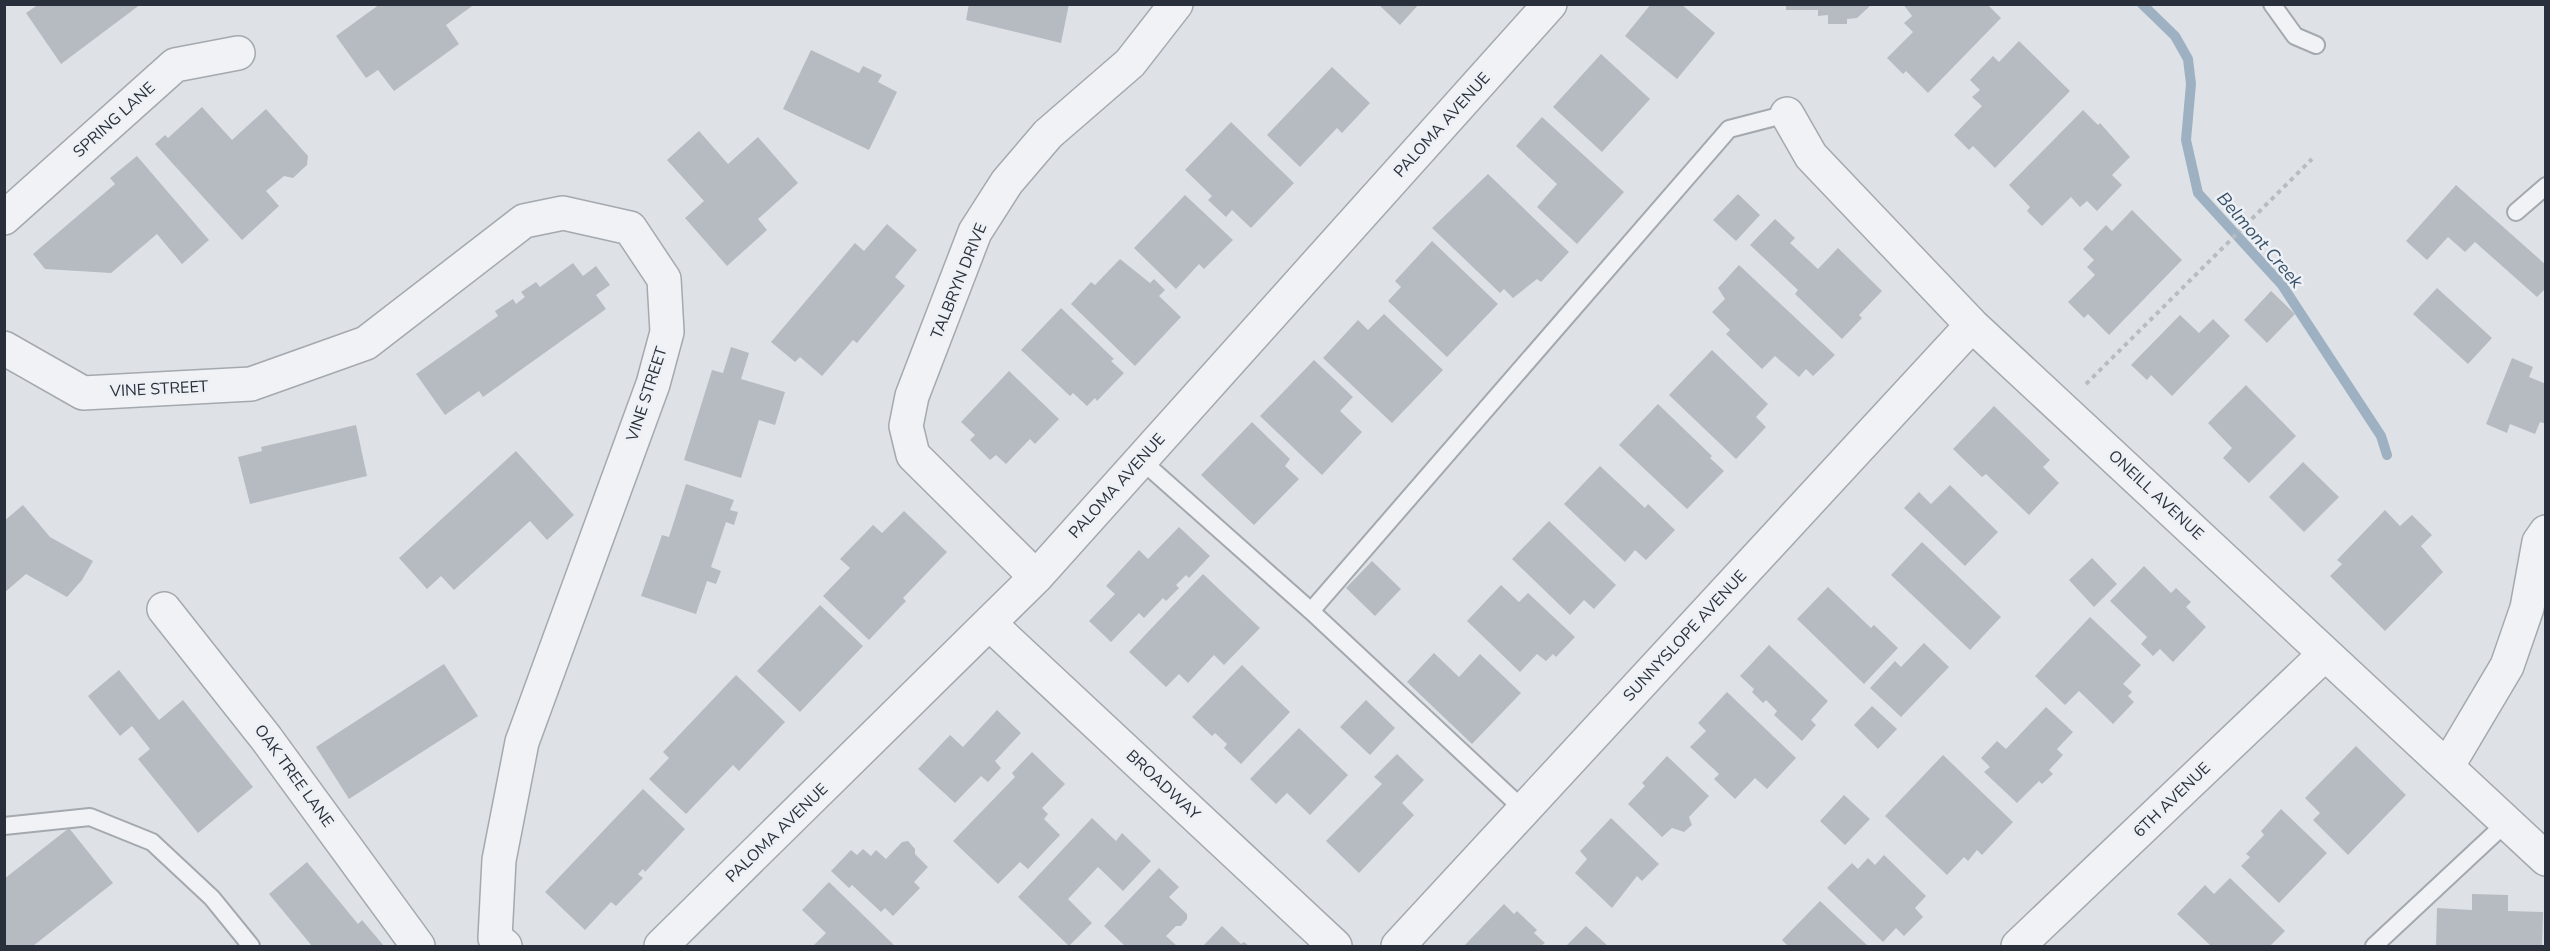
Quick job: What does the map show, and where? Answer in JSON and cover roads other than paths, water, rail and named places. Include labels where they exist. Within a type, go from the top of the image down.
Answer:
[{"type":"street","name":"TALBRYN DRIVE","points":[[1036,577],[913,455],[906,426],[912,396],[975,232],[1007,182],[1048,134],[1130,63],[1176,4]]},
{"type":"street","name":"PALOMA AVENUE","points":[[661,946],[1036,577],[1550,4]]},
{"type":"street","name":"SPRING LANE","points":[[4,218],[175,65],[238,53]]},
{"type":"street","name":"ONEILL AVENUE","points":[[1787,114],[1811,156],[1972,325],[2546,859]]},
{"type":"street","name":"VINE STREET","points":[[4,348],[83,393],[251,384],[366,343],[524,221],[563,213],[630,228],[664,279],[667,332],[653,384],[522,742],[499,860],[492,944]]},
{"type":"street","name":"SUNNYSLOPE AVENUE","points":[[1398,946],[1972,325]]},
{"type":"street","points":[[2447,767],[2507,666],[2527,608],[2539,542],[2546,532]]},
{"type":"street","name":"OAK TREE LANE","points":[[164,609],[266,738],[418,946]]},
{"type":"street","name":"BROADWAY","points":[[990,624],[1335,946]]},
{"type":"street","name":"6TH AVENUE","points":[[2018,946],[2325,654]]},
{"type":"lane","points":[[2272,4],[2295,36],[2316,45]]},
{"type":"lane","points":[[1311,611],[1729,129],[1787,114]]},
{"type":"lane","points":[[2516,212],[2546,186]]},
{"type":"lane","points":[[1141,460],[1311,611],[1525,811]]},
{"type":"lane","points":[[4,826],[90,817],[152,842],[212,898],[251,946]]},
{"type":"lane","points":[[2374,946],[2507,822]]},
{"type":"waterway","name":"Belmont Creek","points":[[2142,4],[2175,36],[2188,59],[2191,84],[2186,140],[2198,193],[2282,285],[2381,436],[2387,455]]}]
